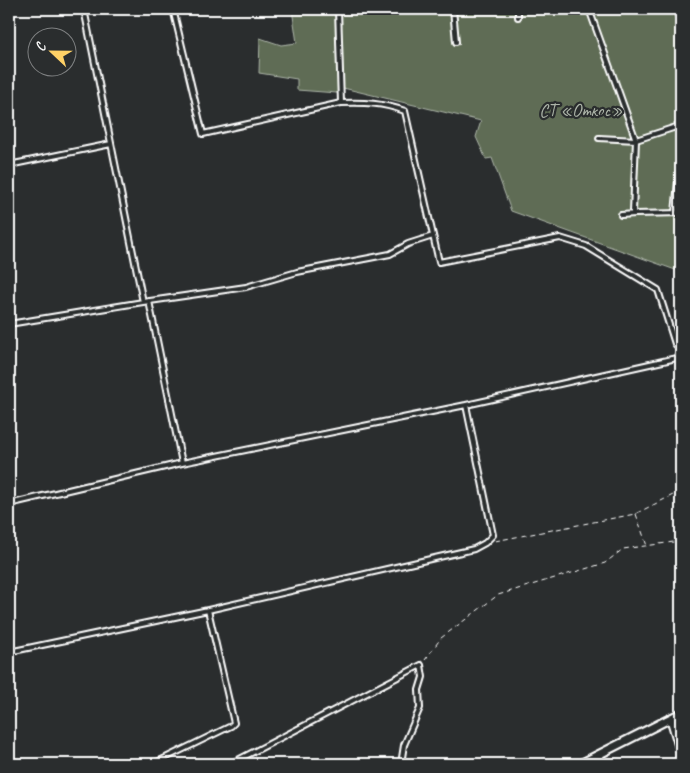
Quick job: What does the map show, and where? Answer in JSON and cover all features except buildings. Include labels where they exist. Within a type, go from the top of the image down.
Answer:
[{"type":"street","points":[[580,764],[681,713]]},
{"type":"street","points":[[670,718],[681,753]]},
{"type":"street","points":[[599,755],[602,764]]},
{"type":"lane","points":[[84,9],[143,302]]},
{"type":"lane","points":[[173,9],[203,134],[341,103],[387,104],[405,111],[439,262],[560,238],[586,246],[658,290],[675,344],[681,350]]},
{"type":"lane","points":[[338,9],[341,103]]},
{"type":"lane","points":[[453,9],[456,42]]},
{"type":"lane","points":[[518,9],[518,16]]},
{"type":"lane","points":[[589,9],[636,140],[633,212],[635,214]]},
{"type":"lane","points":[[676,9],[681,24]]},
{"type":"lane","points":[[599,138],[636,140],[679,126]]},
{"type":"lane","points":[[9,165],[111,144]]},
{"type":"lane","points":[[675,213],[679,171]]},
{"type":"lane","points":[[621,215],[681,214]]},
{"type":"lane","points":[[9,324],[246,287],[297,272],[390,254],[408,244],[433,236]]},
{"type":"lane","points":[[149,301],[182,463]]},
{"type":"lane","points":[[9,504],[182,463],[466,405],[681,357]]},
{"type":"lane","points":[[9,652],[208,610],[474,549],[485,543],[493,535],[466,405]]},
{"type":"lane","points":[[153,764],[234,723],[208,610]]},
{"type":"lane","points":[[230,764],[421,665],[423,677],[419,690],[420,708],[404,745],[401,764]]},
{"type":"path","points":[[679,171],[681,144]]},
{"type":"path","points":[[485,543],[635,514],[681,491]]},
{"type":"path","points":[[635,514],[647,546]]},
{"type":"path","points":[[421,665],[441,638],[498,595],[605,563],[623,549],[681,541]]},
{"type":"green space","name":"СТ «Откос»","points":[[292,9],[681,9],[681,272],[511,211],[492,158],[486,159],[476,137],[481,121],[339,87],[337,93],[297,90],[297,79],[259,73],[260,38],[281,45],[297,43]]}]
